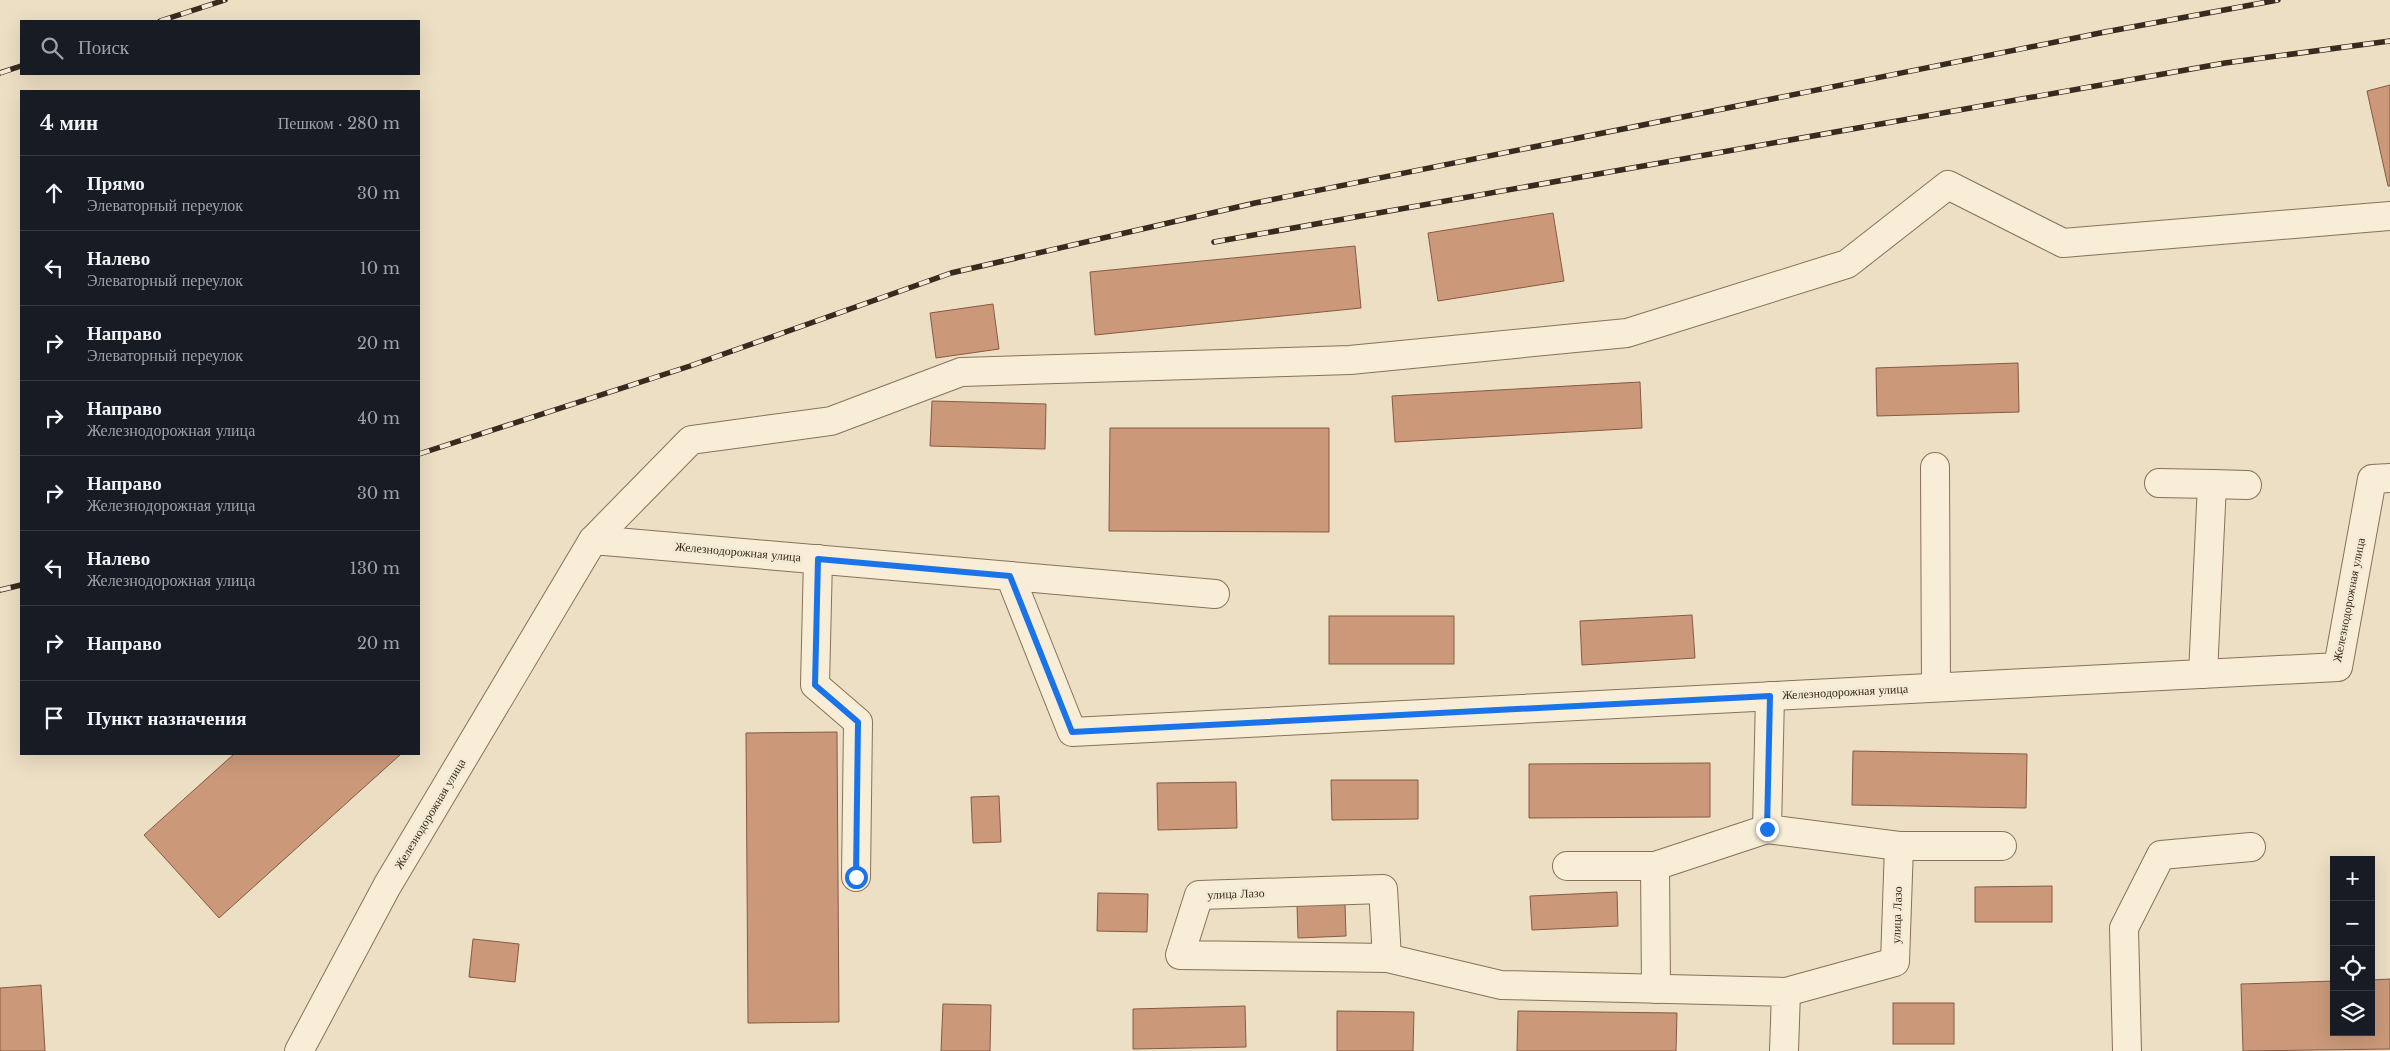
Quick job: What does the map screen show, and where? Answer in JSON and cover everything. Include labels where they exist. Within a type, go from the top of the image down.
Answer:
[{"type":"street","points":[[593,540],[691,440],[831,421],[961,372],[1350,360],[1627,333],[1847,264],[1948,185],[2063,243],[2390,216]]},
{"type":"street","points":[[1935,467],[1936,688]]},
{"type":"street","name":"Железнодорожная улица","points":[[299,1051],[387,886],[593,540],[1010,576],[1072,732],[2338,667],[2372,479],[2390,478]]},
{"type":"street","points":[[2160,483],[2247,485]]},
{"type":"street","points":[[2203,674],[2212,484]]},
{"type":"street","points":[[818,559],[815,685],[858,722],[856,877]]},
{"type":"street","points":[[1010,576],[1215,594]]},
{"type":"street","points":[[1767,829],[1770,696]]},
{"type":"street","points":[[1567,866],[1655,866],[1767,829],[1900,846],[2002,846]]},
{"type":"street","name":"улица Лазо","points":[[1386,958],[1383,890],[1199,895],[1180,955],[1386,958],[1501,985],[1786,992],[1895,962],[1900,846]]},
{"type":"street","points":[[2127,1051],[2124,928],[2161,855],[2252,848]]},
{"type":"street","points":[[1655,866],[1656,989]]},
{"type":"street","points":[[1784,1051],[1786,992]]},
{"type":"building","points":[[2390,85],[2390,186],[2388,186],[2367,91]]},
{"type":"building","points":[[1553,213],[1564,281],[1438,301],[1428,233]]},
{"type":"building","points":[[1355,246],[1361,308],[1095,335],[1090,272]]},
{"type":"building","points":[[993,304],[999,349],[936,358],[930,313]]},
{"type":"building","points":[[2018,363],[2019,412],[1877,416],[1876,368]]},
{"type":"building","points":[[1640,382],[1642,428],[1395,442],[1392,396]]},
{"type":"building","points":[[932,401],[1046,404],[1045,449],[930,446]]},
{"type":"building","points":[[1110,428],[1329,428],[1329,532],[1109,531]]},
{"type":"building","points":[[1692,615],[1695,658],[1582,665],[1580,621]]},
{"type":"building","points":[[1329,616],[1454,616],[1454,664],[1329,664]]},
{"type":"building","points":[[837,732],[839,1022],[748,1023],[746,733]]},
{"type":"building","points":[[1853,751],[2027,754],[2026,808],[1852,805]]},
{"type":"building","points":[[233,755],[400,755],[219,918],[144,835]]},
{"type":"building","points":[[1710,763],[1710,817],[1529,818],[1529,764]]},
{"type":"building","points":[[1331,780],[1418,780],[1418,819],[1332,820]]},
{"type":"building","points":[[1236,782],[1237,828],[1158,830],[1157,783]]},
{"type":"building","points":[[999,796],[1001,842],[973,843],[971,797]]},
{"type":"building","points":[[2052,886],[2052,922],[1975,922],[1975,887]]},
{"type":"building","points":[[1617,892],[1618,926],[1532,930],[1530,896]]},
{"type":"building","points":[[1098,893],[1148,894],[1147,932],[1097,931]]},
{"type":"building","points":[[1345,903],[1346,936],[1298,938],[1297,905]]},
{"type":"building","points":[[473,939],[519,944],[515,982],[469,977]]},
{"type":"building","points":[[2390,979],[2390,1049],[2243,1051],[2241,984],[2330,981],[2330,1036],[2375,1036],[2375,980]]},
{"type":"building","points":[[41,985],[45,1051],[0,1051],[0,988]]},
{"type":"building","points":[[1893,1003],[1954,1003],[1954,1044],[1893,1044]]},
{"type":"building","points":[[943,1004],[991,1005],[990,1051],[941,1051]]},
{"type":"building","points":[[1245,1006],[1246,1047],[1133,1049],[1133,1009]]},
{"type":"building","points":[[1337,1011],[1414,1012],[1413,1051],[1337,1051]]},
{"type":"building","points":[[1518,1011],[1677,1013],[1676,1051],[1517,1051]]},
{"type":"railway","points":[[163,20],[225,0]]},
{"type":"railway","points":[[420,454],[690,366],[951,273],[1255,203],[2105,32],[2278,0]]},
{"type":"railway","points":[[1214,242],[2225,63],[2390,41]]},
{"type":"railway","points":[[0,73],[20,66]]},
{"type":"railway","points":[[0,590],[20,585]]},
{"type":"route","points":[[856,877],[858,722],[815,685],[818,559],[1010,576],[1072,732],[1770,696],[1767,829]]}]
